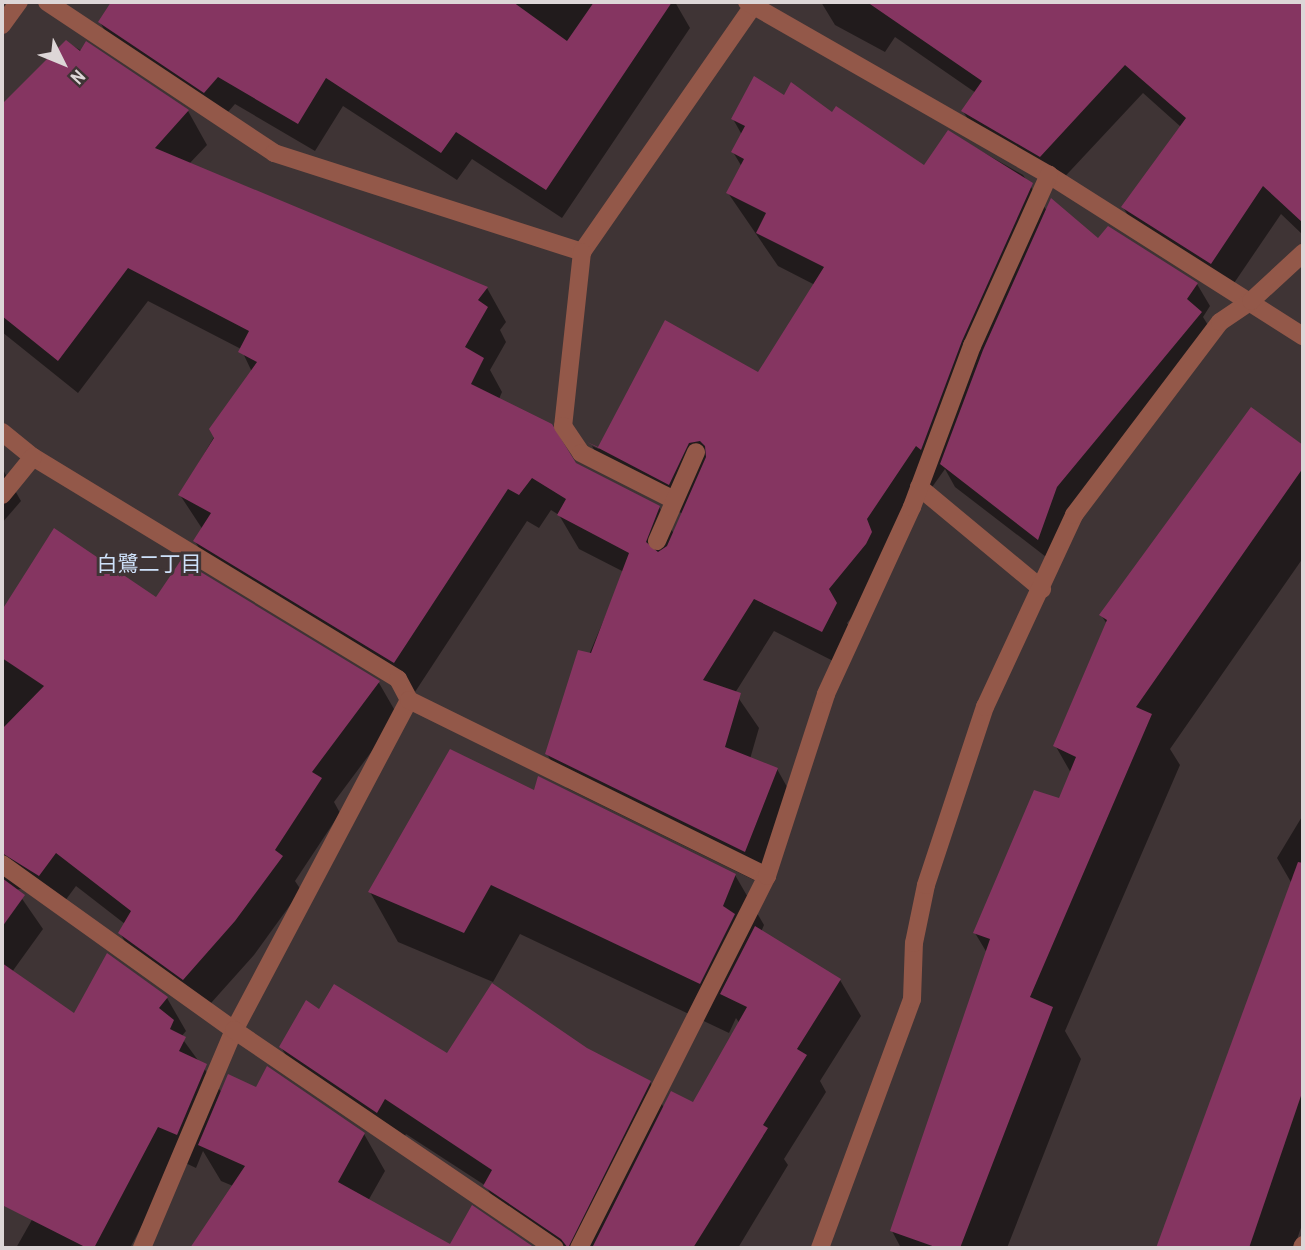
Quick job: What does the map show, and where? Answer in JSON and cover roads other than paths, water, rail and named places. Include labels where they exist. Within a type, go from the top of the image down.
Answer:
[{"type":"street","points":[[2,25],[19,2]]},
{"type":"street","points":[[47,2],[274,153],[582,252]]},
{"type":"street","points":[[674,500],[581,453],[563,426],[582,252],[752,3],[1049,175],[1303,336]]},
{"type":"street","points":[[579,1248],[767,876],[826,694],[919,487],[972,346],[1049,175]]},
{"type":"street","points":[[820,1248],[912,999],[914,943],[926,885],[977,733],[1074,514],[1220,322],[1251,301],[1303,253]]},
{"type":"street","points":[[2,432],[33,457],[398,679],[409,700],[767,876]]},
{"type":"street","points":[[657,541],[696,452]]},
{"type":"street","points":[[2,495],[33,457]]},
{"type":"street","points":[[919,487],[1042,589]]},
{"type":"street","points":[[142,1248],[234,1030],[409,700]]},
{"type":"street","points":[[2,864],[234,1030],[555,1248]]},
{"type":"district","name":"白鷺二丁目","points":[[149,564]]}]
